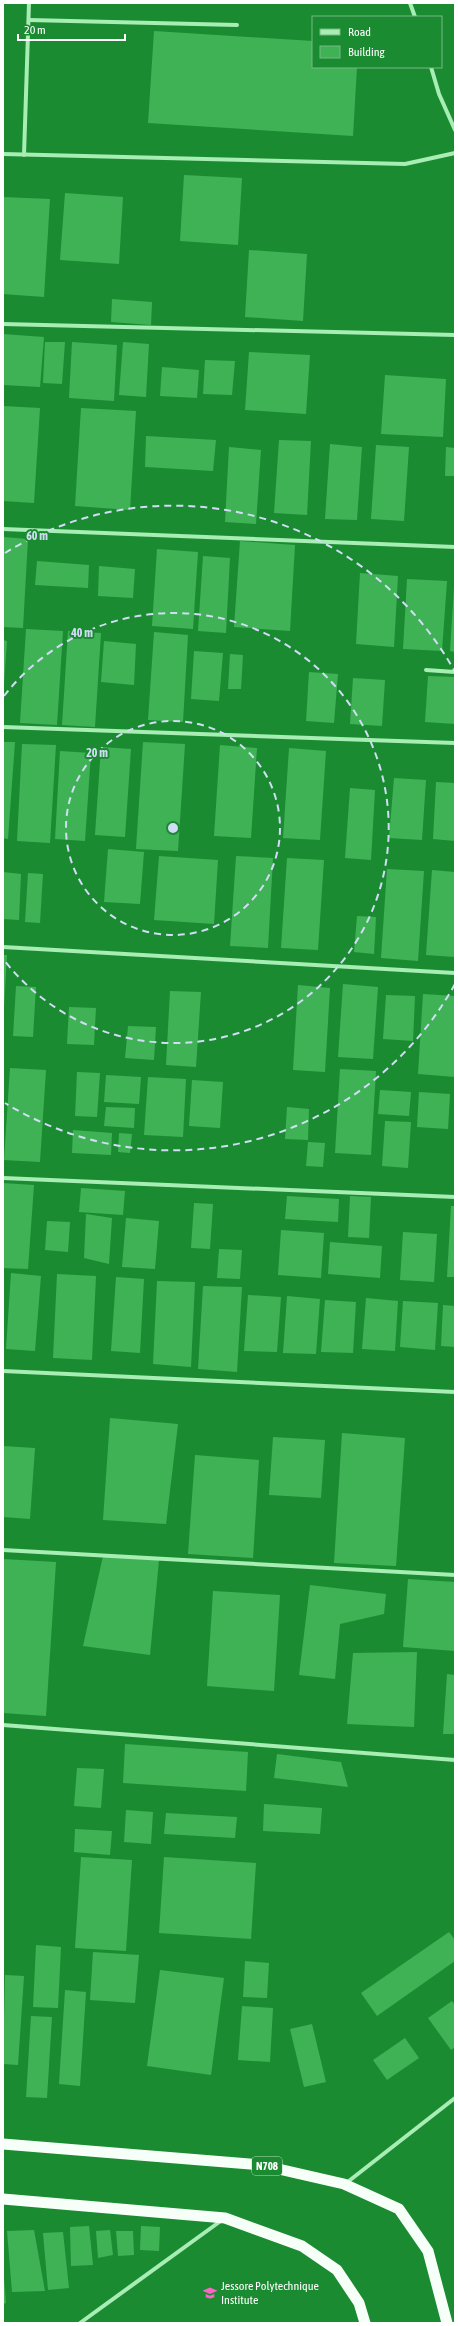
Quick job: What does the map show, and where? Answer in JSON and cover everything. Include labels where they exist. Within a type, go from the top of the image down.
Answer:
[{"type":"highway","name":"N708","points":[[3,2144],[261,2165],[344,2184],[399,2209],[428,2251],[447,2323]]},
{"type":"highway","points":[[3,2199],[225,2218],[302,2246],[337,2270],[359,2303],[365,2323]]},
{"type":"street","points":[[24,155],[29,3]]},
{"type":"street","points":[[410,3],[415,16]]},
{"type":"street","points":[[29,20],[237,25]]},
{"type":"street","points":[[430,68],[439,94],[455,130]]},
{"type":"street","points":[[3,154],[405,164],[455,153]]},
{"type":"street","points":[[3,324],[455,335]]},
{"type":"street","points":[[3,529],[455,547]]},
{"type":"street","points":[[426,670],[455,672]]},
{"type":"street","points":[[3,727],[455,743]]},
{"type":"street","points":[[3,946],[455,973]]},
{"type":"street","points":[[3,1178],[455,1196]]},
{"type":"street","points":[[3,1371],[455,1392]]},
{"type":"street","points":[[3,1550],[455,1575]]},
{"type":"street","points":[[3,1725],[455,1760]]},
{"type":"street","points":[[344,2184],[455,2098]]},
{"type":"street","points":[[80,2323],[225,2218]]},
{"type":"building","points":[[154,31],[312,41],[312,68],[357,68],[353,136],[148,123]]},
{"type":"building","points":[[184,175],[242,178],[238,245],[180,241]]},
{"type":"building","points":[[65,193],[123,197],[119,264],[60,260]]},
{"type":"building","points":[[3,197],[50,199],[44,297],[3,294]]},
{"type":"building","points":[[249,250],[307,254],[303,321],[245,317]]},
{"type":"building","points":[[112,299],[152,302],[151,325],[111,322]]},
{"type":"building","points":[[3,334],[44,337],[40,387],[3,385]]},
{"type":"building","points":[[45,342],[65,342],[62,384],[43,383]]},
{"type":"building","points":[[72,342],[117,345],[114,401],[69,398]]},
{"type":"building","points":[[123,342],[149,344],[146,397],[119,395]]},
{"type":"building","points":[[249,352],[310,355],[306,414],[245,410]]},
{"type":"building","points":[[205,360],[235,361],[232,395],[203,394]]},
{"type":"building","points":[[162,367],[199,370],[197,398],[160,396]]},
{"type":"building","points":[[385,375],[446,379],[443,437],[381,434]]},
{"type":"building","points":[[3,406],[40,408],[34,503],[3,501]]},
{"type":"building","points":[[81,408],[136,411],[130,510],[75,506]]},
{"type":"building","points":[[146,436],[216,440],[213,471],[145,467]]},
{"type":"building","points":[[279,440],[311,441],[307,515],[274,513]]},
{"type":"building","points":[[330,444],[362,447],[357,520],[325,519]]},
{"type":"building","points":[[376,445],[409,447],[404,521],[371,519]]},
{"type":"building","points":[[229,447],[261,450],[256,524],[225,522]]},
{"type":"building","points":[[446,447],[455,448],[455,476],[445,476]]},
{"type":"building","points":[[3,537],[28,539],[23,628],[3,627]]},
{"type":"building","points":[[240,541],[295,545],[290,631],[234,627]]},
{"type":"building","points":[[157,549],[198,552],[193,629],[152,626]]},
{"type":"building","points":[[203,556],[230,558],[226,633],[198,631]]},
{"type":"building","points":[[37,561],[89,565],[88,588],[35,585]]},
{"type":"building","points":[[99,566],[135,569],[133,598],[98,596]]},
{"type":"building","points":[[360,573],[398,576],[394,647],[356,644]]},
{"type":"building","points":[[407,579],[447,581],[442,651],[403,649]]},
{"type":"building","points":[[455,587],[455,652],[450,651]]},
{"type":"building","points":[[26,629],[63,631],[57,725],[20,723]]},
{"type":"building","points":[[68,631],[101,633],[95,727],[62,725]]},
{"type":"building","points":[[154,632],[188,635],[183,722],[148,720]]},
{"type":"building","points":[[3,640],[7,641],[4,684],[3,684]]},
{"type":"building","points":[[104,641],[136,644],[134,685],[101,682]]},
{"type":"building","points":[[194,651],[223,653],[219,701],[191,699]]},
{"type":"building","points":[[230,654],[243,655],[241,689],[228,689]]},
{"type":"building","points":[[309,672],[338,674],[334,723],[306,721]]},
{"type":"building","points":[[428,676],[455,677],[455,724],[425,722]]},
{"type":"building","points":[[353,678],[385,680],[382,726],[350,724]]},
{"type":"building","points":[[3,742],[15,742],[8,839],[3,838]]},
{"type":"building","points":[[143,742],[185,744],[178,851],[136,849]]},
{"type":"building","points":[[22,744],[56,745],[50,843],[17,841]]},
{"type":"building","points":[[220,745],[257,748],[251,838],[214,836]]},
{"type":"building","points":[[101,747],[131,749],[125,837],[95,835]]},
{"type":"building","points":[[289,748],[326,751],[320,840],[283,838]]},
{"type":"building","points":[[60,751],[91,753],[85,841],[55,839]]},
{"type":"building","points":[[394,778],[426,780],[422,840],[389,838]]},
{"type":"building","points":[[436,782],[455,783],[455,841],[433,839]]},
{"type":"building","points":[[350,788],[375,790],[371,860],[345,858]]},
{"type":"building","points":[[108,849],[144,852],[140,904],[104,902]]},
{"type":"building","points":[[159,856],[218,860],[214,924],[154,920]]},
{"type":"building","points":[[236,856],[273,858],[268,948],[230,946]]},
{"type":"building","points":[[287,858],[324,860],[318,950],[281,948]]},
{"type":"building","points":[[387,869],[424,871],[418,961],[381,958]]},
{"type":"building","points":[[432,870],[455,872],[455,957],[426,955]]},
{"type":"building","points":[[3,872],[21,874],[19,920],[3,919]]},
{"type":"building","points":[[28,873],[43,874],[40,923],[25,922]]},
{"type":"building","points":[[357,916],[376,917],[374,954],[354,952]]},
{"type":"building","points":[[3,955],[7,955],[4,1008],[3,1008]]},
{"type":"building","points":[[343,984],[378,987],[373,1059],[338,1057]]},
{"type":"building","points":[[298,985],[330,988],[325,1072],[293,1070]]},
{"type":"building","points":[[16,986],[36,987],[33,1037],[13,1036]]},
{"type":"building","points":[[170,991],[201,992],[196,1067],[166,1065]]},
{"type":"building","points":[[423,994],[455,996],[455,1077],[418,1074]]},
{"type":"building","points":[[386,995],[415,996],[413,1041],[383,1039]]},
{"type":"building","points":[[69,1007],[96,1008],[94,1045],[67,1044]]},
{"type":"building","points":[[128,1026],[156,1027],[154,1060],[125,1058]]},
{"type":"building","points":[[10,1068],[46,1070],[40,1162],[4,1160]]},
{"type":"building","points":[[340,1069],[376,1071],[371,1155],[335,1153]]},
{"type":"building","points":[[77,1072],[100,1073],[97,1117],[75,1116]]},
{"type":"building","points":[[106,1075],[141,1077],[139,1104],[104,1102]]},
{"type":"building","points":[[148,1077],[186,1079],[183,1137],[144,1135]]},
{"type":"building","points":[[192,1080],[223,1082],[220,1128],[189,1126]]},
{"type":"building","points":[[380,1090],[411,1092],[409,1116],[378,1114]]},
{"type":"building","points":[[419,1092],[450,1094],[448,1129],[417,1127]]},
{"type":"building","points":[[106,1107],[135,1108],[134,1128],[104,1126]]},
{"type":"building","points":[[287,1107],[309,1109],[308,1140],[285,1139]]},
{"type":"building","points":[[385,1121],[411,1122],[408,1168],[382,1166]]},
{"type":"building","points":[[73,1130],[112,1133],[111,1155],[72,1153]]},
{"type":"building","points":[[119,1133],[132,1134],[130,1153],[118,1152]]},
{"type":"building","points":[[308,1142],[325,1143],[323,1167],[306,1166]]},
{"type":"building","points":[[3,1183],[34,1185],[28,1269],[3,1268]]},
{"type":"building","points":[[81,1188],[125,1191],[123,1215],[79,1212]]},
{"type":"building","points":[[287,1196],[339,1199],[338,1222],[285,1219]]},
{"type":"building","points":[[350,1196],[371,1197],[369,1238],[348,1237]]},
{"type":"building","points":[[194,1203],[213,1204],[210,1249],[191,1248]]},
{"type":"building","points":[[451,1206],[455,1206],[455,1277],[447,1277]]},
{"type":"building","points":[[86,1214],[112,1218],[109,1264],[84,1258]]},
{"type":"building","points":[[126,1218],[159,1221],[155,1269],[122,1267]]},
{"type":"building","points":[[47,1221],[70,1222],[68,1252],[45,1250]]},
{"type":"building","points":[[281,1230],[324,1233],[321,1278],[278,1275]]},
{"type":"building","points":[[403,1232],[437,1234],[434,1282],[400,1280]]},
{"type":"building","points":[[330,1242],[382,1246],[380,1278],[328,1274]]},
{"type":"building","points":[[219,1249],[242,1250],[240,1279],[217,1278]]},
{"type":"building","points":[[11,1273],[41,1276],[35,1351],[6,1349]]},
{"type":"building","points":[[57,1274],[96,1276],[92,1360],[53,1358]]},
{"type":"building","points":[[116,1277],[144,1279],[140,1353],[111,1351]]},
{"type":"building","points":[[157,1281],[195,1282],[191,1367],[153,1364]]},
{"type":"building","points":[[203,1286],[242,1287],[237,1372],[198,1369]]},
{"type":"building","points":[[248,1295],[281,1297],[277,1352],[244,1351]]},
{"type":"building","points":[[287,1296],[320,1299],[316,1354],[283,1353]]},
{"type":"building","points":[[366,1298],[398,1301],[395,1351],[362,1349]]},
{"type":"building","points":[[325,1300],[356,1302],[353,1353],[321,1352]]},
{"type":"building","points":[[403,1301],[438,1303],[435,1350],[400,1347]]},
{"type":"building","points":[[443,1305],[455,1306],[455,1347],[441,1346]]},
{"type":"building","points":[[110,1418],[178,1424],[166,1524],[103,1520]]},
{"type":"building","points":[[342,1433],[405,1438],[396,1566],[334,1563]]},
{"type":"building","points":[[273,1437],[325,1440],[321,1498],[269,1495]]},
{"type":"building","points":[[3,1446],[35,1448],[30,1519],[3,1517]]},
{"type":"building","points":[[195,1455],[259,1460],[253,1558],[188,1554]]},
{"type":"building","points":[[103,1556],[159,1560],[150,1655],[83,1646]]},
{"type":"building","points":[[3,1559],[56,1562],[46,1716],[3,1713]]},
{"type":"building","points":[[408,1579],[455,1582],[455,1651],[403,1647]]},
{"type":"building","points":[[310,1585],[386,1594],[384,1614],[340,1624],[335,1679],[299,1675]]},
{"type":"building","points":[[213,1591],[280,1595],[274,1691],[207,1686]]},
{"type":"building","points":[[417,1652],[414,1727],[347,1724],[353,1653]]},
{"type":"building","points":[[447,1674],[455,1675],[455,1734],[443,1734]]},
{"type":"building","points":[[125,1744],[248,1752],[246,1791],[123,1783]]},
{"type":"building","points":[[277,1754],[341,1762],[348,1787],[274,1778]]},
{"type":"building","points":[[77,1768],[104,1769],[101,1808],[74,1806]]},
{"type":"building","points":[[264,1804],[322,1808],[320,1834],[263,1831]]},
{"type":"building","points":[[126,1810],[153,1812],[151,1844],[124,1842]]},
{"type":"building","points":[[166,1813],[237,1817],[235,1838],[164,1834]]},
{"type":"building","points":[[75,1829],[112,1831],[110,1855],[74,1852]]},
{"type":"building","points":[[81,1857],[132,1860],[126,1951],[75,1948]]},
{"type":"building","points":[[164,1857],[256,1863],[251,1939],[159,1933]]},
{"type":"building","points":[[449,1932],[455,1940],[455,1961],[377,2016],[361,1993]]},
{"type":"building","points":[[36,1945],[61,1947],[58,2008],[33,2007]]},
{"type":"building","points":[[93,1952],[139,1955],[135,2003],[90,2000]]},
{"type":"building","points":[[245,1961],[269,1963],[267,1998],[243,1997]]},
{"type":"building","points":[[160,1970],[224,1978],[211,2075],[147,2066]]},
{"type":"building","points":[[5,1975],[24,1976],[18,2065],[3,2064]]},
{"type":"building","points":[[65,1990],[86,1992],[80,2086],[59,2084]]},
{"type":"building","points":[[452,2001],[455,2005],[455,2047],[451,2050],[428,2018]]},
{"type":"building","points":[[242,2006],[273,2008],[270,2062],[238,2060]]},
{"type":"building","points":[[31,2016],[52,2017],[47,2098],[26,2097]]},
{"type":"building","points":[[312,2024],[326,2082],[304,2087],[290,2029]]},
{"type":"building","points":[[405,2038],[419,2058],[387,2080],[373,2060]]},
{"type":"building","points":[[89,2226],[93,2265],[71,2266],[70,2227]]},
{"type":"building","points":[[141,2226],[160,2227],[159,2251],[140,2250]]},
{"type":"building","points":[[34,2230],[45,2291],[12,2292],[7,2231]]},
{"type":"building","points":[[110,2230],[113,2255],[98,2258],[96,2231]]},
{"type":"building","points":[[116,2231],[133,2231],[134,2255],[118,2256]]},
{"type":"building","points":[[63,2232],[69,2288],[48,2290],[43,2233]]},
{"type":"building","points":[[3,2265],[6,2303],[3,2304]]},
{"type":"place","name":"Jessore Polytechnique Institute","points":[[210,2293]]}]
